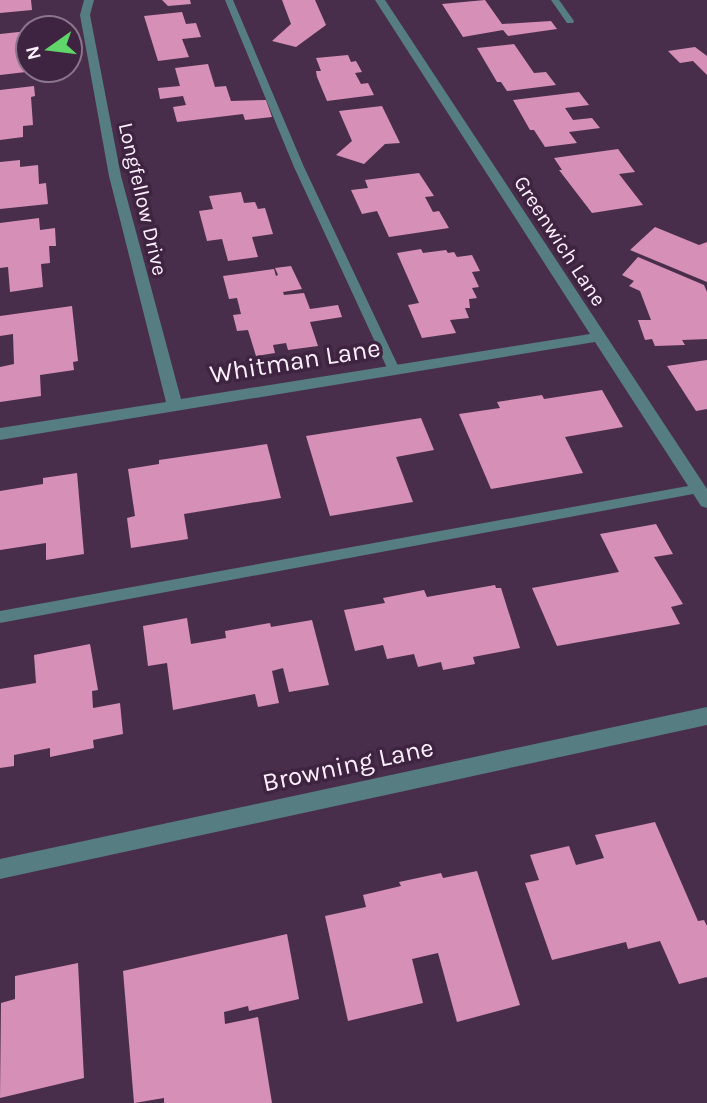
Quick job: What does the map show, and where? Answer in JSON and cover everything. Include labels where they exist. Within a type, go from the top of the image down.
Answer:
[{"type":"street","name":"Longfellow Drive","points":[[89,0],[85,15],[116,176],[175,405]]},
{"type":"street","name":"Greenwich Lane","points":[[380,0],[597,337],[707,502]]},
{"type":"street","name":"Whitman Lane","points":[[0,434],[597,337]]},
{"type":"street","name":"Browning Lane","points":[[0,869],[707,716]]},
{"type":"lane","points":[[229,0],[299,167],[394,369]]},
{"type":"lane","points":[[555,0],[569,21]]},
{"type":"lane","points":[[0,617],[699,489]]},
{"type":"building","points":[[0,0],[31,0],[32,10],[0,13]]},
{"type":"building","points":[[162,0],[190,0],[191,4],[168,6]]},
{"type":"building","points":[[282,0],[315,0],[326,25],[296,47],[272,41],[291,24]]},
{"type":"building","points":[[485,0],[502,24],[551,21],[557,29],[508,36],[503,30],[463,37],[442,4]]},
{"type":"building","points":[[182,12],[186,24],[196,23],[201,37],[182,39],[189,57],[158,61],[144,16]]},
{"type":"building","points":[[14,32],[14,73],[0,75],[0,34]]},
{"type":"building","points":[[514,44],[534,73],[546,72],[556,85],[507,91],[501,82],[497,82],[477,48]]},
{"type":"building","points":[[695,47],[707,56],[707,75],[693,61],[680,63],[668,51]]},
{"type":"building","points":[[348,55],[351,62],[356,61],[362,72],[355,73],[361,84],[368,83],[374,95],[327,101],[317,77],[316,71],[321,71],[316,58]]},
{"type":"building","points":[[208,64],[215,87],[226,86],[231,101],[266,100],[272,117],[245,120],[243,114],[177,122],[173,107],[186,105],[183,96],[160,99],[158,88],[180,86],[175,68]]},
{"type":"building","points":[[34,86],[35,96],[31,97],[33,125],[23,126],[23,137],[0,140],[0,90]]},
{"type":"building","points":[[579,92],[589,105],[565,108],[573,120],[592,118],[600,128],[569,132],[577,143],[545,147],[534,130],[530,130],[513,100]]},
{"type":"building","points":[[382,106],[400,143],[385,144],[364,164],[336,155],[352,141],[339,111]]},
{"type":"building","points":[[618,149],[635,172],[619,174],[643,205],[592,213],[559,170],[562,170],[554,158]]},
{"type":"building","points":[[20,160],[20,167],[38,165],[39,184],[46,183],[48,204],[0,209],[0,162]]},
{"type":"building","points":[[419,173],[434,196],[425,197],[433,212],[439,211],[449,228],[389,237],[377,211],[362,214],[351,190],[368,188],[365,180]]},
{"type":"building","points":[[241,192],[244,203],[255,202],[258,209],[265,208],[273,234],[252,237],[258,257],[228,261],[222,239],[207,241],[199,211],[213,209],[209,196]]},
{"type":"building","points":[[39,218],[40,230],[55,228],[56,246],[49,246],[50,263],[41,264],[43,287],[10,292],[8,267],[0,268],[0,223]]},
{"type":"building","points":[[655,227],[699,245],[707,242],[707,282],[630,250]]},
{"type":"building","points":[[421,249],[423,253],[446,250],[448,253],[454,252],[457,257],[472,255],[480,271],[472,272],[479,287],[472,288],[477,298],[469,299],[470,308],[465,308],[469,318],[450,320],[456,333],[422,338],[408,305],[419,303],[397,253]]},
{"type":"building","points":[[638,257],[704,285],[707,292],[707,339],[682,340],[685,345],[655,346],[652,339],[645,340],[638,320],[651,320],[640,291],[629,286],[634,281],[622,275]]},
{"type":"building","points":[[291,266],[302,289],[283,292],[284,295],[304,293],[310,309],[338,305],[342,317],[310,322],[318,346],[288,350],[286,343],[273,345],[275,353],[256,356],[248,330],[237,331],[233,315],[241,314],[237,298],[229,299],[223,276],[274,269],[276,276],[278,275],[275,268]]},
{"type":"building","points":[[72,306],[78,361],[73,362],[74,370],[40,375],[41,396],[0,402],[0,367],[14,364],[13,334],[0,336],[0,316]]},
{"type":"building","points":[[707,360],[707,409],[696,411],[667,366]]},
{"type":"building","points":[[602,390],[623,427],[565,437],[583,473],[491,489],[459,414],[500,408],[497,402],[542,395],[544,399]]},
{"type":"building","points":[[421,418],[434,450],[396,457],[413,502],[330,516],[306,436]]},
{"type":"building","points":[[267,444],[281,498],[184,514],[188,539],[131,548],[127,518],[135,516],[128,469],[159,464],[159,460]]},
{"type":"building","points":[[77,473],[84,554],[46,560],[46,543],[0,550],[0,491],[43,484],[43,478]]},
{"type":"building","points":[[656,524],[673,554],[654,557],[683,604],[671,607],[680,624],[557,646],[532,588],[619,572],[600,534]]},
{"type":"building","points":[[495,585],[496,588],[501,588],[520,648],[473,657],[475,664],[443,670],[441,662],[418,667],[414,654],[387,659],[383,645],[355,651],[344,610],[385,603],[383,598],[424,590],[427,597]]},
{"type":"building","points":[[187,618],[191,644],[226,638],[225,631],[270,623],[271,627],[312,620],[329,685],[289,692],[283,668],[272,671],[279,703],[258,707],[255,694],[173,710],[167,663],[148,666],[143,626]]},
{"type":"building","points":[[90,644],[98,690],[92,691],[93,708],[120,703],[123,734],[93,740],[94,748],[50,757],[50,748],[14,755],[14,766],[0,768],[0,689],[36,683],[34,655]]},
{"type":"building","points":[[655,822],[698,921],[704,920],[707,926],[707,977],[679,984],[660,941],[628,949],[626,942],[552,960],[525,883],[539,880],[530,855],[569,846],[576,865],[604,858],[595,835]]},
{"type":"building","points":[[477,871],[520,1005],[457,1022],[438,953],[412,959],[423,1003],[348,1021],[325,916],[366,907],[363,895],[401,886],[399,882],[441,873],[443,878]]},
{"type":"building","points":[[287,934],[299,999],[249,1011],[248,1006],[224,1012],[225,1024],[258,1017],[272,1103],[164,1103],[164,1098],[134,1103],[123,971]]},
{"type":"building","points":[[78,963],[84,1078],[0,1098],[1,1003],[15,999],[15,976]]}]
